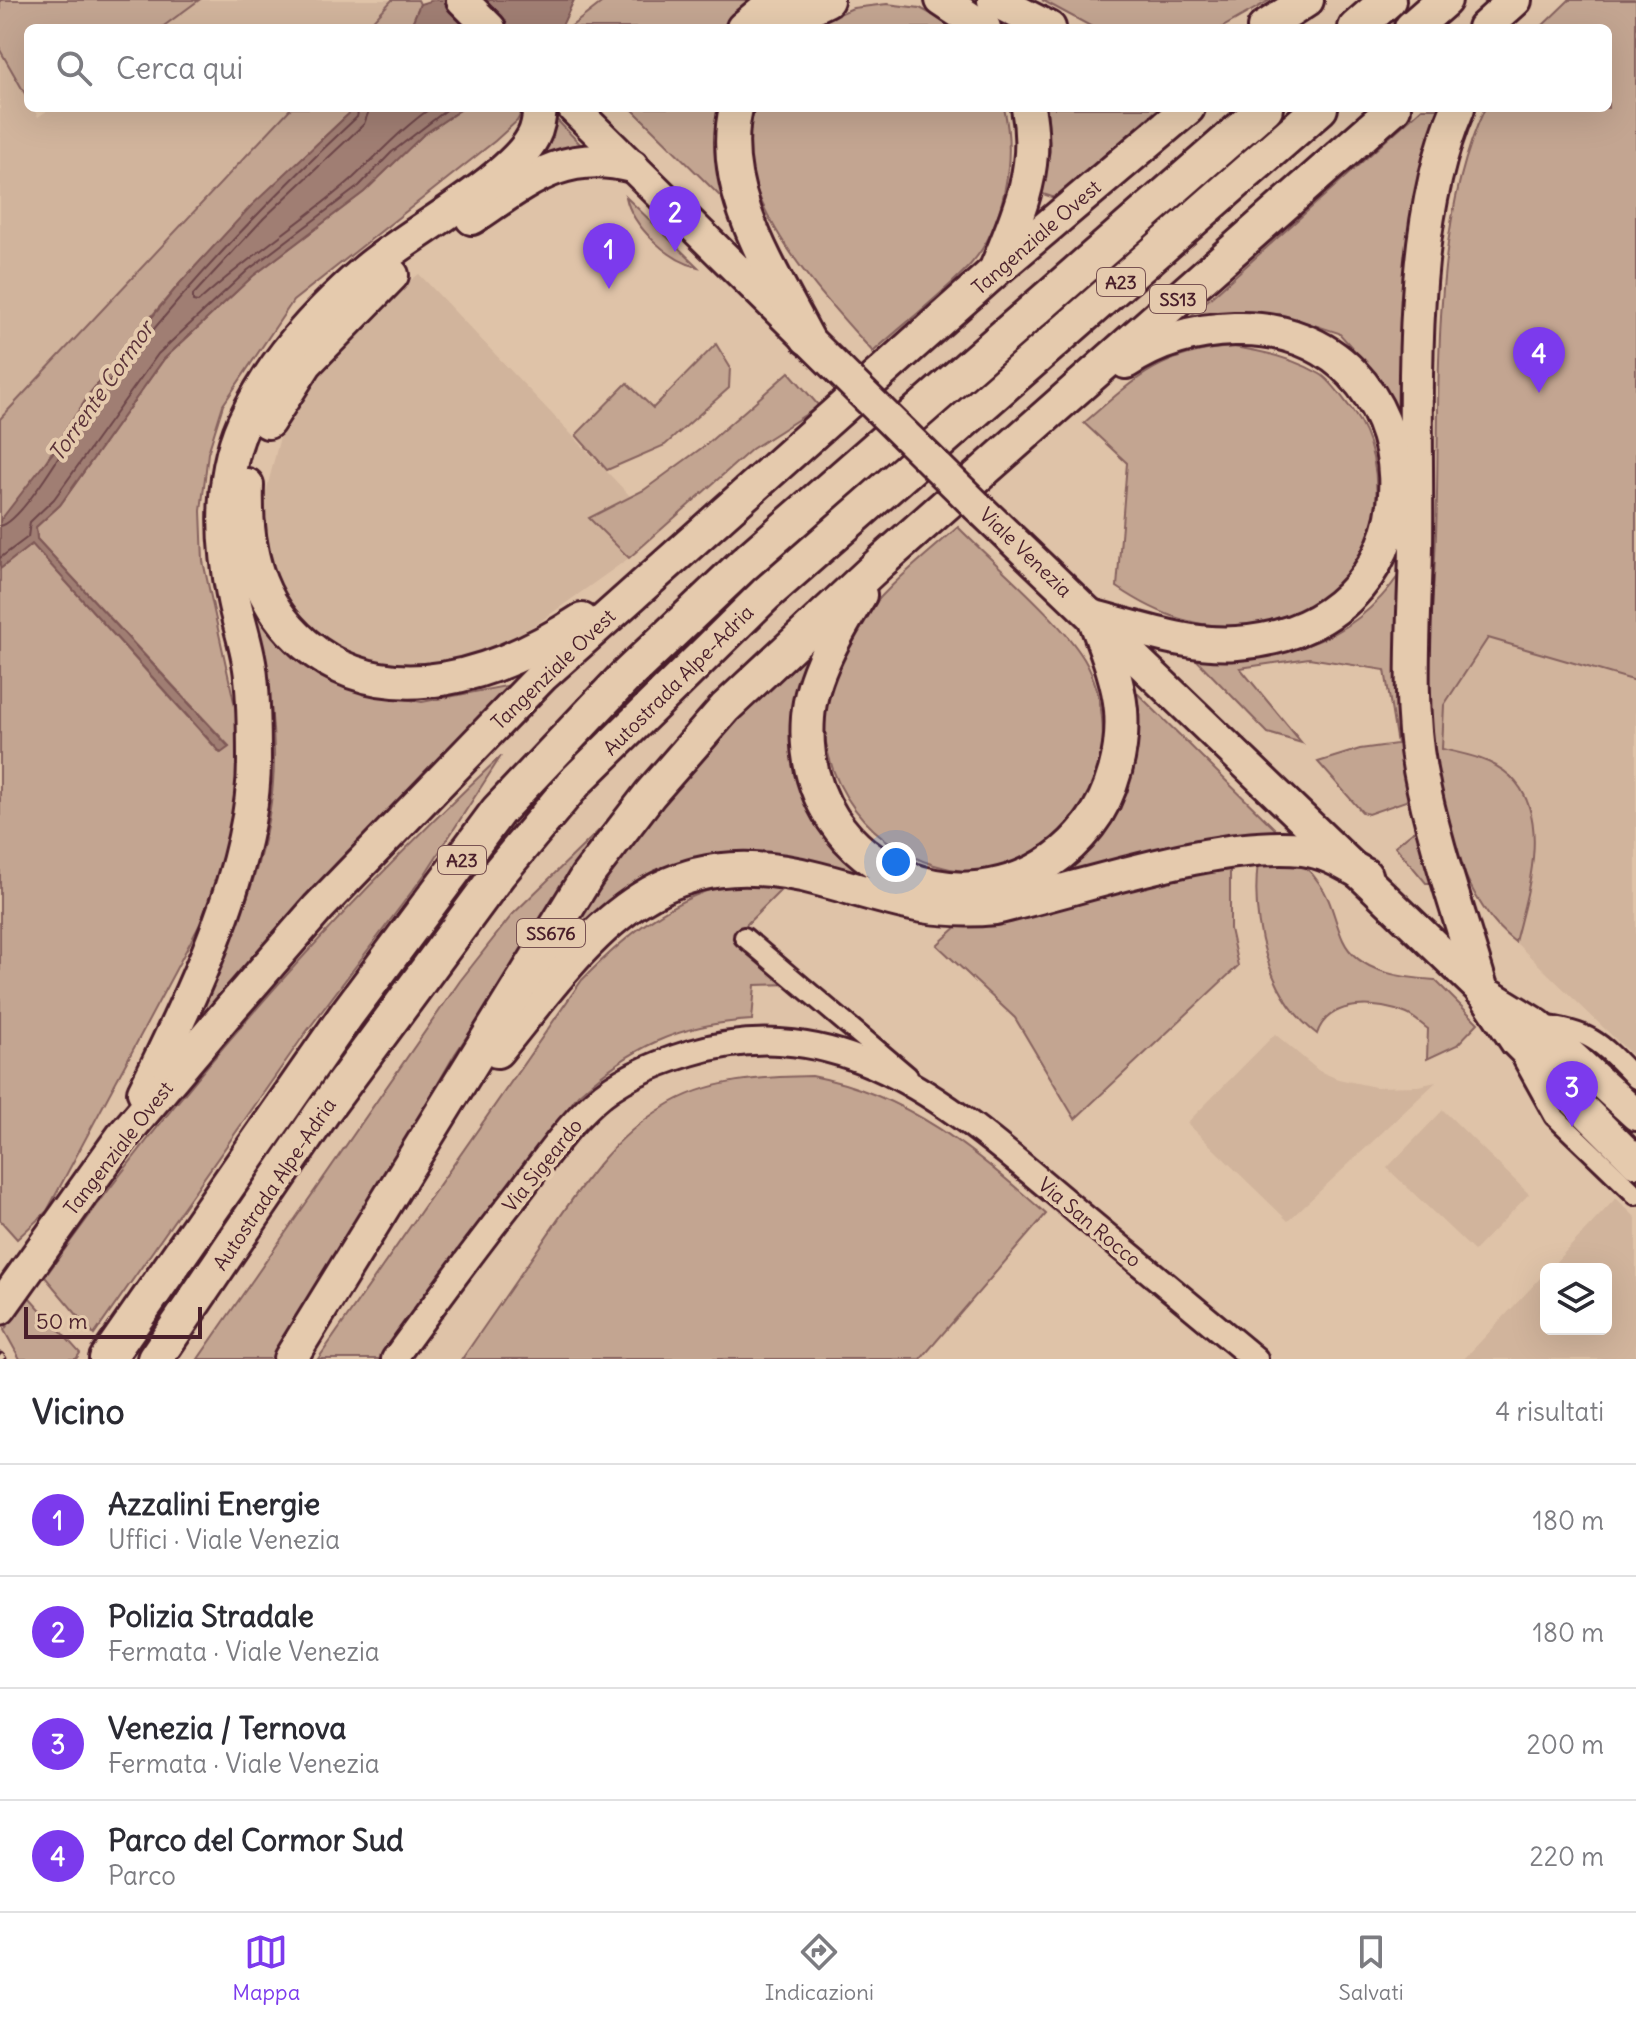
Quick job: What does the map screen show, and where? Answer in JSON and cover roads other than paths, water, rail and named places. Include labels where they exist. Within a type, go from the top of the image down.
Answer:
[{"type":"highway","points":[[748,24],[776,0]]},
{"type":"highway","points":[[787,24],[802,12],[827,0]]},
{"type":"highway","points":[[942,0],[978,24]]},
{"type":"highway","points":[[994,0],[1041,24]]},
{"type":"highway","points":[[1270,24],[1307,0]]},
{"type":"highway","points":[[1287,24],[1315,0]]},
{"type":"highway","points":[[1361,24],[1388,0]]},
{"type":"highway","points":[[1417,24],[1444,0]]},
{"type":"highway","points":[[1488,24],[1515,0]]},
{"type":"highway","points":[[1506,24],[1525,0]]},
{"type":"highway","points":[[122,1137],[170,1040],[203,962],[228,896],[248,820],[254,764],[251,675],[224,535],[226,482],[243,424],[266,382],[299,336],[366,270],[509,166],[533,139],[539,112]]},
{"type":"highway","points":[[735,112],[731,131],[733,164],[746,213],[807,338]]},
{"type":"highway","points":[[995,271],[1026,192],[1034,135],[1029,112]]},
{"type":"highway","name":"Tangenziale Ovest","points":[[0,1308],[122,1137],[318,908],[543,675],[995,271],[1183,112]]},
{"type":"highway","name":"Autostrada Alpe-Adria","points":[[107,1359],[347,1014],[498,811],[625,677],[744,564],[1260,112]]},
{"type":"highway","name":"Autostrada Alpe-Adria","points":[[155,1359],[322,1113],[499,873],[576,781],[766,594],[1315,112]]},
{"type":"highway","name":"SS13","points":[[1094,617],[1121,710],[1115,772],[1103,807],[1077,840],[1055,859],[1022,879],[993,886],[925,886],[884,870],[852,842],[827,806],[815,778],[809,747],[808,716],[815,685],[840,627],[882,561],[1389,112]]},
{"type":"highway","points":[[1457,112],[1433,197],[1422,269],[1417,360],[1412,674],[1420,768],[1443,863],[1482,991]]},
{"type":"highway","points":[[632,166],[590,158],[545,172],[387,279],[306,363],[282,397],[258,442],[247,478],[246,519],[250,555],[261,589],[285,626],[340,668],[397,683],[428,682],[479,671],[521,656],[591,615],[670,559]]},
{"type":"highway","points":[[1041,420],[1150,346],[1187,334],[1255,328],[1283,333],[1314,345],[1357,377],[1384,422],[1393,454],[1396,490],[1391,525],[1380,557],[1353,594],[1335,611],[1307,629],[1274,639],[1234,644],[1144,630],[1094,617]]},
{"type":"highway","name":"SS676","points":[[290,1359],[587,876],[650,794],[725,708],[882,561]]},
{"type":"highway","points":[[427,1138],[579,950],[620,912],[679,878],[744,869],[780,872],[926,909],[958,911],[995,908],[1214,856],[1276,849],[1329,855],[1365,875]]},
{"type":"main road","points":[[462,0],[486,24]]},
{"type":"main road","name":"Viale Venezia","points":[[577,112],[977,506],[1365,875],[1527,1034],[1636,1162]]},
{"type":"main road","name":"Viale Venezia","points":[[1527,1034],[1636,1115]]},
{"type":"street","name":"Via San Rocco","points":[[744,937],[922,1089],[974,1125],[1255,1359]]},
{"type":"street","points":[[1527,1034],[1575,1029],[1594,1040],[1636,1079]]},
{"type":"street","name":"Viale Venezia","points":[[1527,1034],[1529,1072],[1554,1116],[1636,1195]]},
{"type":"street","name":"Via San Rocco","points":[[742,1042],[818,1046],[884,1069],[922,1089]]},
{"type":"street","name":"Via Sigeardo","points":[[394,1359],[562,1135],[596,1100],[666,1060],[742,1042]]},
{"type":"water","points":[[433,0],[574,0],[563,24],[412,24],[420,4]]},
{"type":"water","name":"Torrente Cormor","points":[[351,112],[457,112],[423,135],[364,192],[253,276],[164,359],[60,505],[36,527],[37,539],[229,747],[221,753],[32,544],[0,569],[0,521],[65,437],[89,394],[180,283],[251,206]]},
{"type":"railway","points":[[0,1356],[3,1359]]},
{"type":"place","name":"Polizia Stradale","points":[[675,252]]},
{"type":"place","name":"Azzalini Energie","points":[[609,289]]},
{"type":"place","name":"Parco del Cormor Sud","points":[[1539,393]]},
{"type":"place","name":"Venezia / Ternova","points":[[1572,1127]]}]
